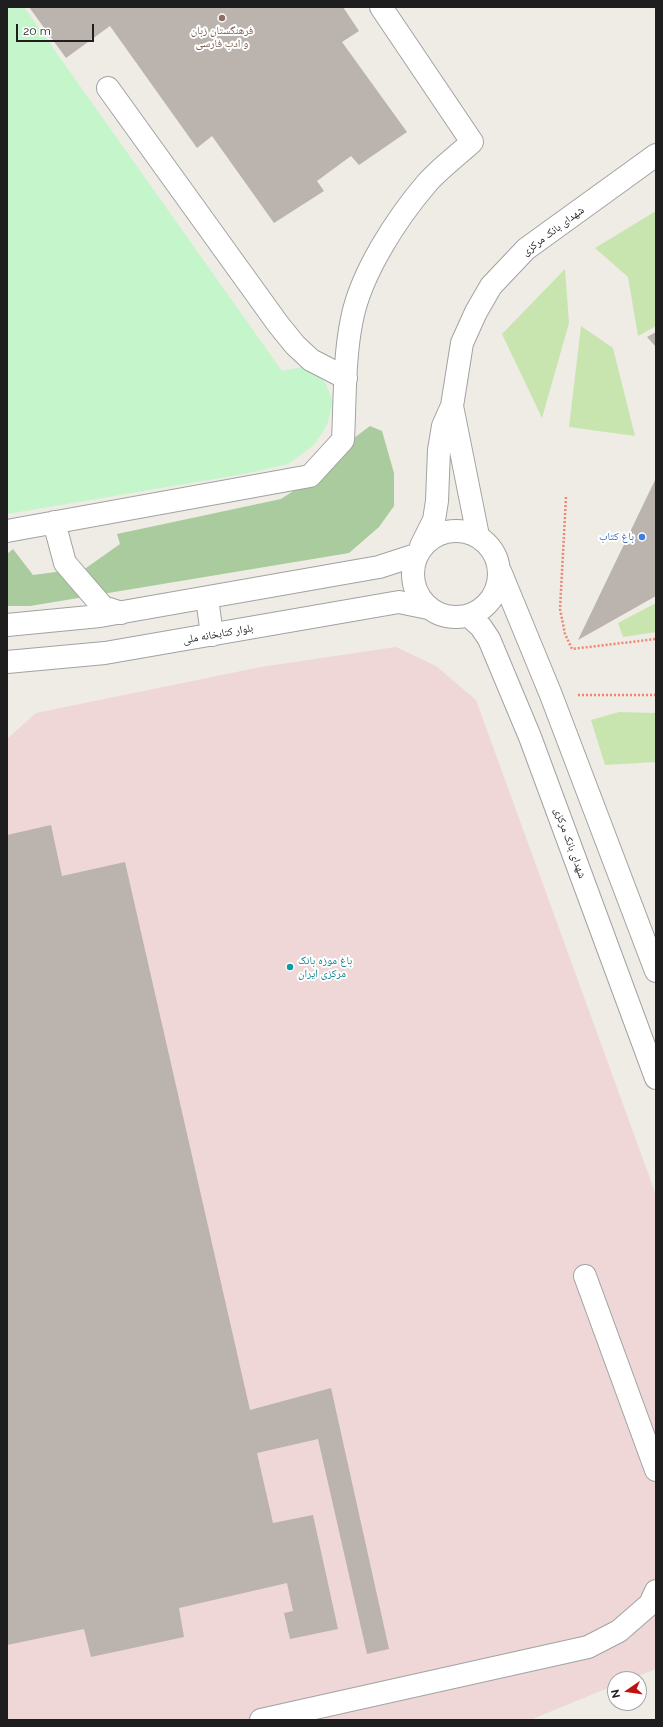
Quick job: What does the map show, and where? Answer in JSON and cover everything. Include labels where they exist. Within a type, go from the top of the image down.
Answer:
[{"type":"lane","points":[[7,531],[310,476],[343,440],[346,378],[352,319],[361,288],[373,262],[428,182],[472,142],[381,7]]},
{"type":"lane","points":[[108,88],[295,345],[311,360],[346,378]]},
{"type":"lane","name":"شهدای بانک مرکزی","points":[[478,536],[452,406],[462,343],[476,312],[491,286],[526,249],[656,155]]},
{"type":"lane","points":[[452,406],[443,426],[439,450],[437,501],[434,520],[418,552],[413,569],[413,584],[419,597],[428,608],[441,615],[455,618],[470,616],[482,609],[492,599],[498,586],[500,571]]},
{"type":"lane","points":[[54,522],[65,563],[103,607],[121,613]]},
{"type":"lane","points":[[7,625],[121,613],[379,567],[418,552],[429,539],[440,533],[453,530],[466,531],[478,536],[489,545],[496,557],[500,571],[551,695],[656,971]]},
{"type":"lane","points":[[207,598],[212,635]]},
{"type":"lane","name":"بلوار کتابخانه ملی","points":[[7,662],[105,653],[399,602],[428,608]]},
{"type":"lane","name":"شهدای بانک مرکزی","points":[[470,616],[481,627],[489,639],[530,737],[656,1078]]},
{"type":"lane","points":[[585,1276],[656,1470]]},
{"type":"lane","points":[[261,1720],[588,1646],[619,1631],[650,1604],[656,1592]]},
{"type":"path","points":[[566,497],[560,609],[565,634],[572,649],[656,639]]},
{"type":"path","points":[[551,695],[656,695]]},
{"type":"shaded area","name":"باغ موزه بانک مرکزی ایران","points":[[396,647],[436,666],[476,700],[656,1195],[656,1669],[647,1672],[647,1671],[607,1671],[607,1688],[530,1720],[7,1720],[7,739],[36,713],[261,667]]},
{"type":"green space","points":[[7,7],[24,7],[282,371],[302,367],[315,372],[326,384],[333,402],[327,425],[314,445],[288,464],[244,474],[7,514]]},
{"type":"green space","points":[[656,211],[656,326],[638,336],[628,277],[595,248]]},
{"type":"green space","points":[[565,269],[569,323],[542,418],[502,334]]},
{"type":"green space","points":[[581,326],[613,348],[635,436],[569,427]]},
{"type":"green space","points":[[370,426],[382,431],[394,473],[394,506],[379,527],[349,553],[30,606],[7,606],[7,554],[13,549],[33,575],[86,568],[120,544],[117,534],[281,499],[307,482],[350,441]]},
{"type":"green space","points":[[656,603],[656,632],[623,637],[618,623]]},
{"type":"green space","points":[[619,712],[656,713],[656,762],[605,765],[591,720]]},
{"type":"building","points":[[29,7],[343,7],[359,31],[342,42],[407,132],[359,165],[351,156],[317,181],[324,191],[274,223],[212,136],[197,148],[110,26],[66,58]]},
{"type":"building","points":[[656,332],[656,347],[647,337]]},
{"type":"building","name":"باغ کتاب","points":[[656,478],[656,596],[578,640]]},
{"type":"building","points":[[51,825],[62,876],[125,862],[250,1410],[331,1388],[389,1649],[367,1654],[318,1439],[257,1453],[273,1523],[313,1515],[338,1629],[290,1639],[284,1613],[293,1611],[287,1583],[179,1608],[184,1637],[91,1657],[84,1629],[7,1645],[7,835]]},
{"type":"place","name":"فرهنگستان زبان و ادب فارسی","points":[[222,18]]},
{"type":"place","name":"باغ کتاب","points":[[642,537]]},
{"type":"place","name":"باغ موزه بانک مرکزی ایران","points":[[290,967]]}]
